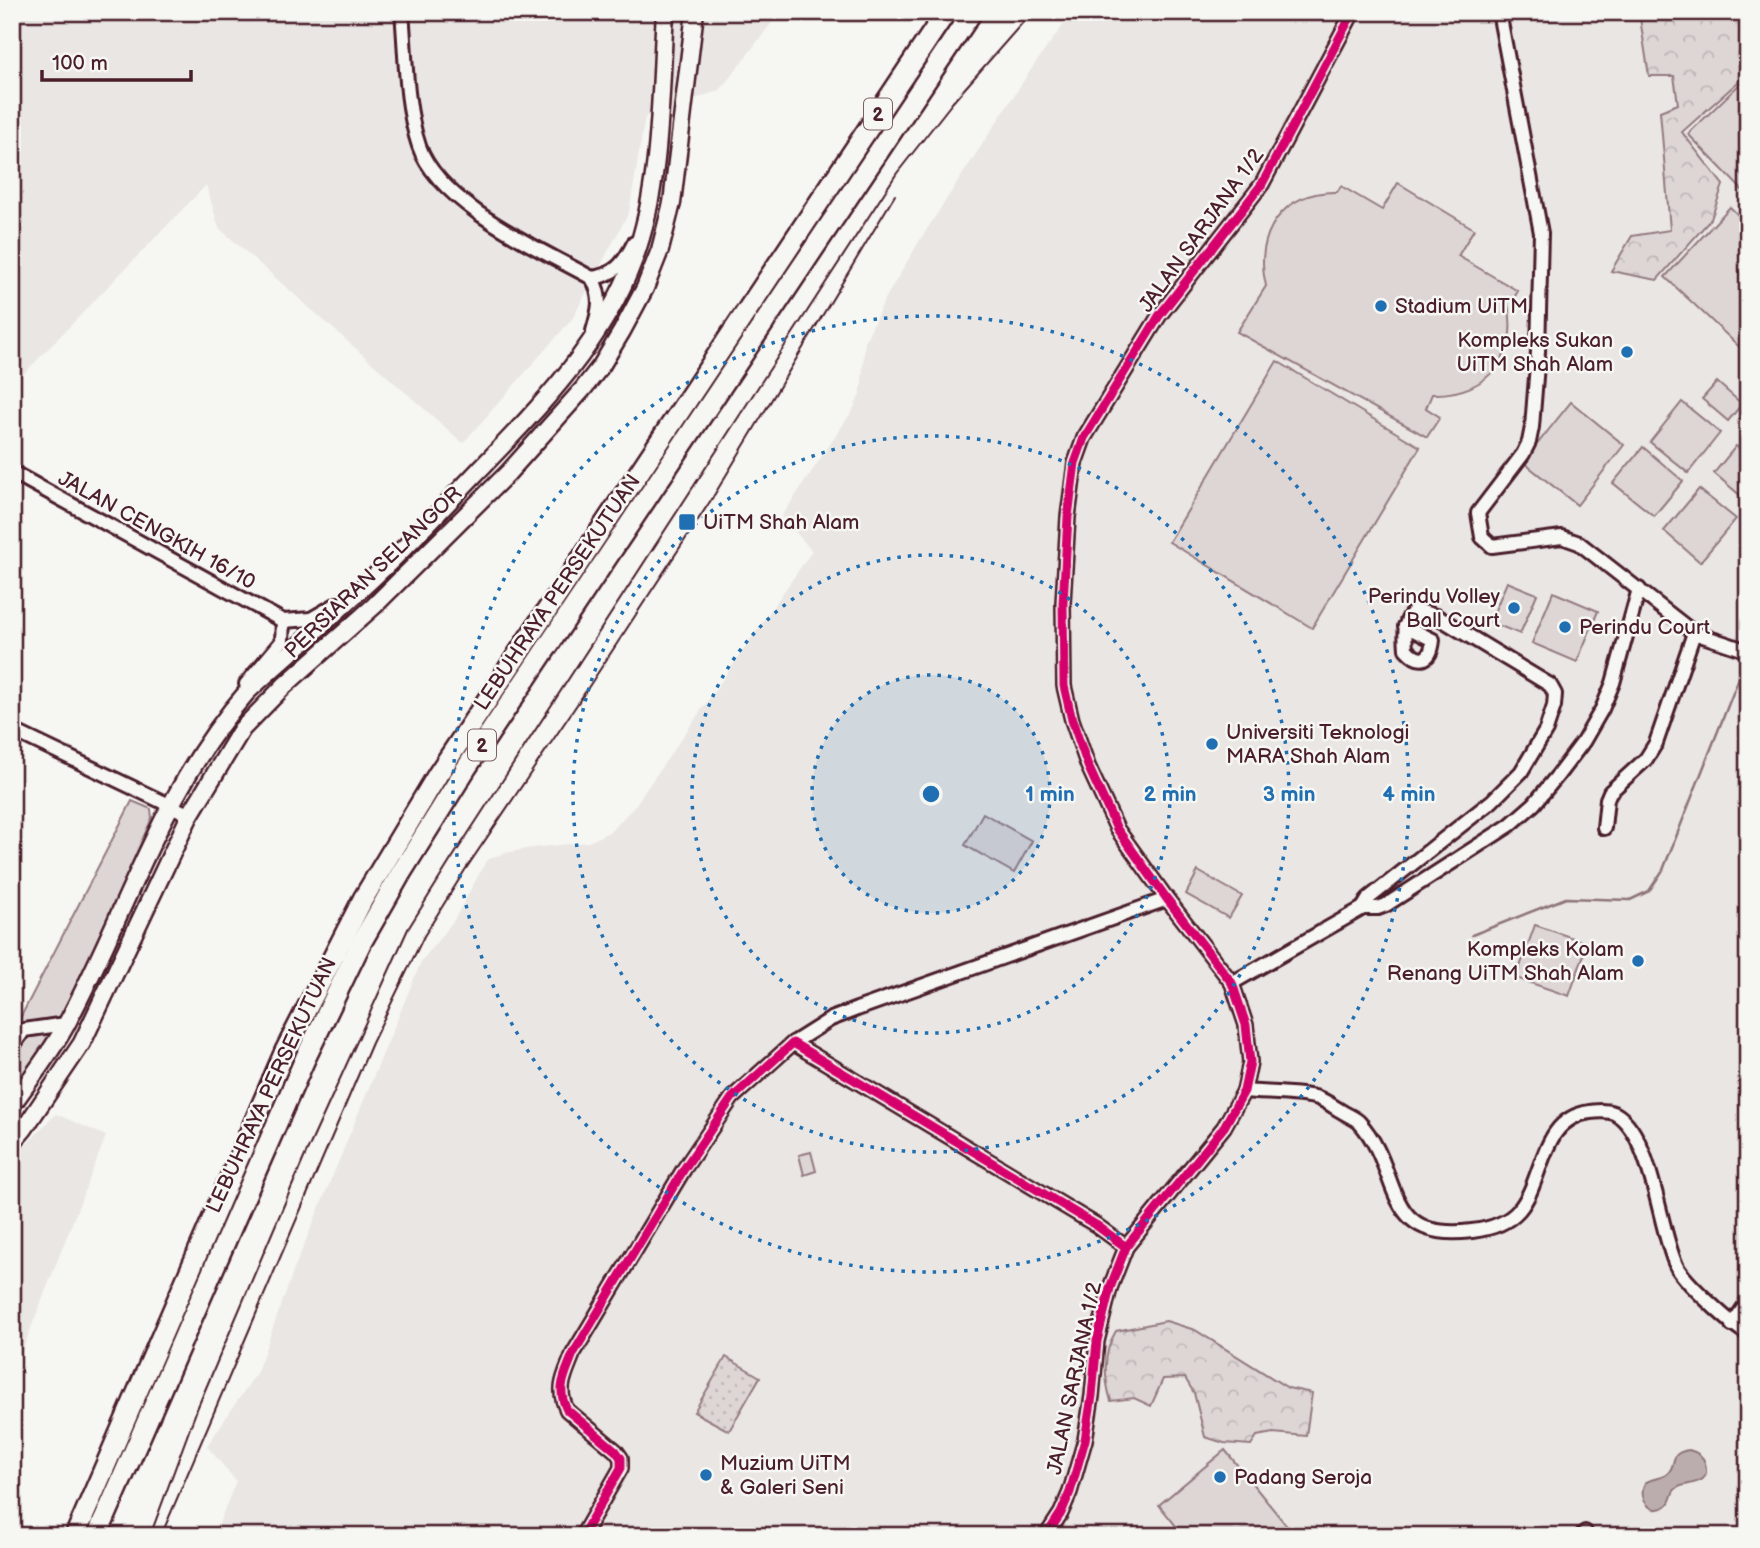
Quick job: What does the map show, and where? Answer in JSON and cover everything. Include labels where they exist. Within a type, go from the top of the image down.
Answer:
[{"type":"highway","name":"LEBUHRAYA PERSEKUTUAN","points":[[75,1536],[285,1051],[363,899],[438,774],[946,12]]},
{"type":"highway","name":"LEBUHRAYA PERSEKUTUAN","points":[[97,1536],[305,1059],[361,943],[401,873],[467,767],[972,12]]},
{"type":"main road","name":"PERSIARAN SELANGOR","points":[[12,1105],[66,1024],[169,806],[225,717],[247,692],[399,553],[514,433],[590,343],[635,259],[646,214],[657,153],[665,12]]},
{"type":"main road","name":"PERSIARAN SELANGOR","points":[[12,1143],[82,1042],[190,816],[235,740],[259,709],[374,606],[508,473],[601,366],[645,288],[660,250],[674,189],[695,12]]},
{"type":"street","points":[[402,12],[411,113],[425,159],[456,195],[479,214],[592,278],[599,290],[600,304],[590,343]]},
{"type":"street","name":"JALAN SARJANA 1/2","points":[[1046,1536],[1070,1492],[1085,1440],[1097,1341],[1110,1288],[1126,1247],[1220,1132],[1244,1091],[1249,1073],[1250,1050],[1243,1014],[1232,984],[1117,830],[1087,766],[1064,687],[1063,603],[1068,517],[1075,463],[1084,438],[1159,316],[1262,184],[1353,12]]},
{"type":"street","points":[[1499,12],[1541,233],[1538,352],[1532,427],[1523,454],[1478,513],[1482,537],[1492,546],[1562,537],[1579,543],[1694,633],[1748,651]]},
{"type":"street","points":[[592,278],[611,274],[622,265],[646,214]]},
{"type":"street","name":"JALAN CENGKIH 16/10","points":[[12,472],[283,621]]},
{"type":"street","points":[[225,717],[243,688],[276,651],[282,640],[283,621],[311,619],[366,584]]},
{"type":"street","points":[[1363,908],[1386,905],[1510,825],[1534,804],[1583,742],[1602,709],[1613,683],[1639,589]]},
{"type":"street","points":[[1232,984],[1363,908],[1369,898],[1492,801],[1521,772],[1546,730],[1555,706],[1555,694],[1550,685],[1436,616],[1416,610],[1408,617],[1405,626]]},
{"type":"street","points":[[1604,828],[1607,799],[1611,792],[1646,759],[1656,743],[1694,633]]},
{"type":"street","points":[[12,730],[190,816]]},
{"type":"street","points":[[582,1536],[622,1463],[616,1451],[567,1410],[561,1384],[573,1354],[684,1169],[732,1098],[793,1043],[831,1019],[1167,899]]},
{"type":"street","points":[[12,1047],[24,1030],[66,1024]]},
{"type":"street","points":[[793,1043],[1096,1225],[1126,1247]]},
{"type":"street","points":[[1244,1091],[1318,1098],[1359,1121],[1383,1160],[1392,1188],[1405,1214],[1422,1228],[1444,1231],[1494,1227],[1511,1217],[1526,1199],[1555,1132],[1565,1123],[1587,1112],[1607,1111],[1617,1115],[1632,1130],[1649,1170],[1676,1268],[1732,1325],[1748,1334]]},
{"type":"street","points":[[1732,1325],[1748,1301]]},
{"type":"street","points":[[1581,1536],[1585,1532],[1586,1536]]},
{"type":"shaded area","points":[[12,12],[780,12],[720,90],[645,117],[629,212],[572,319],[463,443],[219,228],[206,185],[12,386]]},
{"type":"shaded area","name":"Universiti Teknologi MARA Shah Alam","points":[[1073,12],[1748,12],[1748,1536],[214,1536],[236,1481],[207,1446],[257,1372],[295,1267],[421,962],[454,920],[487,860],[505,853],[532,848],[589,842],[611,831],[634,807],[812,551],[782,516],[853,410],[861,392],[865,342],[884,301],[920,240],[1034,65]]},
{"type":"shaded area","points":[[56,1114],[106,1136],[22,1351],[12,1360],[12,1159]]},
{"type":"shaded area","points":[[1689,1450],[1703,1458],[1705,1476],[1702,1480],[1677,1488],[1666,1506],[1660,1509],[1650,1507],[1644,1499],[1645,1483],[1667,1474],[1675,1457]]},
{"type":"green space","points":[[1639,12],[1748,12],[1748,73],[1682,132],[1723,185],[1711,219],[1657,280],[1611,271],[1632,236],[1670,230],[1660,111],[1678,104],[1674,76],[1649,76]]},
{"type":"green space","points":[[1748,76],[1748,196],[1688,134]]},
{"type":"green space","name":"Stadium UiTM","points":[[1398,183],[1474,229],[1458,256],[1518,291],[1512,301],[1506,298],[1510,336],[1497,367],[1485,379],[1470,387],[1452,393],[1432,394],[1426,408],[1440,417],[1427,437],[1237,332],[1266,286],[1264,250],[1276,219],[1287,207],[1318,193],[1337,192],[1341,186],[1382,210]]},
{"type":"green space","points":[[1730,207],[1748,225],[1748,355],[1665,277]]},
{"type":"green space","points":[[1277,361],[1420,447],[1312,628],[1169,542]]},
{"type":"green space","points":[[1717,382],[1742,404],[1728,421],[1702,399]]},
{"type":"green space","points":[[1571,402],[1624,445],[1577,505],[1523,462]]},
{"type":"green space","points":[[1682,402],[1720,433],[1688,473],[1650,442]]},
{"type":"green space","points":[[1736,446],[1748,456],[1748,502],[1714,473]]},
{"type":"green space","points":[[1643,447],[1683,481],[1654,516],[1613,483]]},
{"type":"green space","points":[[1699,489],[1736,519],[1700,562],[1664,531]]},
{"type":"green space","name":"Perindu Volley Ball Court","points":[[1507,582],[1537,594],[1520,634],[1490,622]]},
{"type":"green space","name":"Perindu Court","points":[[1553,592],[1598,611],[1577,662],[1532,643]]},
{"type":"green space","points":[[132,801],[151,809],[152,818],[58,1030],[12,1100],[12,1034]]},
{"type":"green space","points":[[983,813],[1032,841],[1014,873],[965,845]]},
{"type":"green space","points":[[1198,871],[1242,896],[1229,918],[1186,894]]},
{"type":"green space","points":[[1535,925],[1588,943],[1569,996],[1516,978]]},
{"type":"green space","points":[[811,1152],[816,1171],[804,1175],[799,1155]]},
{"type":"green space","points":[[1166,1321],[1195,1330],[1288,1388],[1312,1393],[1306,1436],[1273,1433],[1257,1436],[1251,1445],[1224,1443],[1205,1437],[1194,1393],[1185,1378],[1163,1379],[1151,1406],[1134,1398],[1111,1401],[1106,1365],[1116,1331]]},
{"type":"green space","points":[[726,1357],[760,1377],[729,1431],[694,1412]]},
{"type":"green space","name":"Padang Seroja","points":[[1225,1450],[1295,1536],[1184,1536],[1159,1505]]},
{"type":"waterway","points":[[1472,935],[1566,898],[1630,900],[1649,891],[1663,870],[1748,655]]},
{"type":"tram line","points":[[150,1536],[197,1409],[304,1158],[408,929],[897,173],[952,103],[1032,12]]},
{"type":"tram line","points":[[161,1536],[372,1043],[424,936],[713,497],[895,195]]},
{"type":"cycle path","points":[[1046,1536],[1061,1513],[1070,1492],[1085,1440],[1097,1341],[1110,1288],[1126,1247],[1224,1127],[1244,1091],[1250,1062],[1246,1025],[1232,983],[1117,829],[1088,766],[1072,720],[1064,686],[1063,603],[1068,517],[1075,463],[1084,438],[1159,316],[1262,184],[1353,12]]},
{"type":"cycle path","points":[[582,1536],[621,1468],[621,1458],[567,1410],[562,1389],[573,1354],[684,1169],[732,1098],[793,1043],[1096,1225],[1126,1247]]},
{"type":"place","name":"Stadium UiTM","points":[[1381,306]]},
{"type":"place","name":"Kompleks Sukan UiTM Shah Alam","points":[[1627,352]]},
{"type":"place","name":"UiTM Shah Alam","points":[[687,522]]},
{"type":"place","name":"Perindu Volley Ball Court","points":[[1514,608]]},
{"type":"place","name":"Perindu Court","points":[[1565,627]]},
{"type":"place","name":"Universiti Teknologi MARA Shah Alam","points":[[1212,744]]},
{"type":"place","name":"Kompleks Kolam Renang UiTM Shah Alam","points":[[1638,961]]},
{"type":"place","name":"Muzium UiTM & Galeri Seni","points":[[706,1475]]},
{"type":"place","name":"Padang Seroja","points":[[1220,1477]]}]
